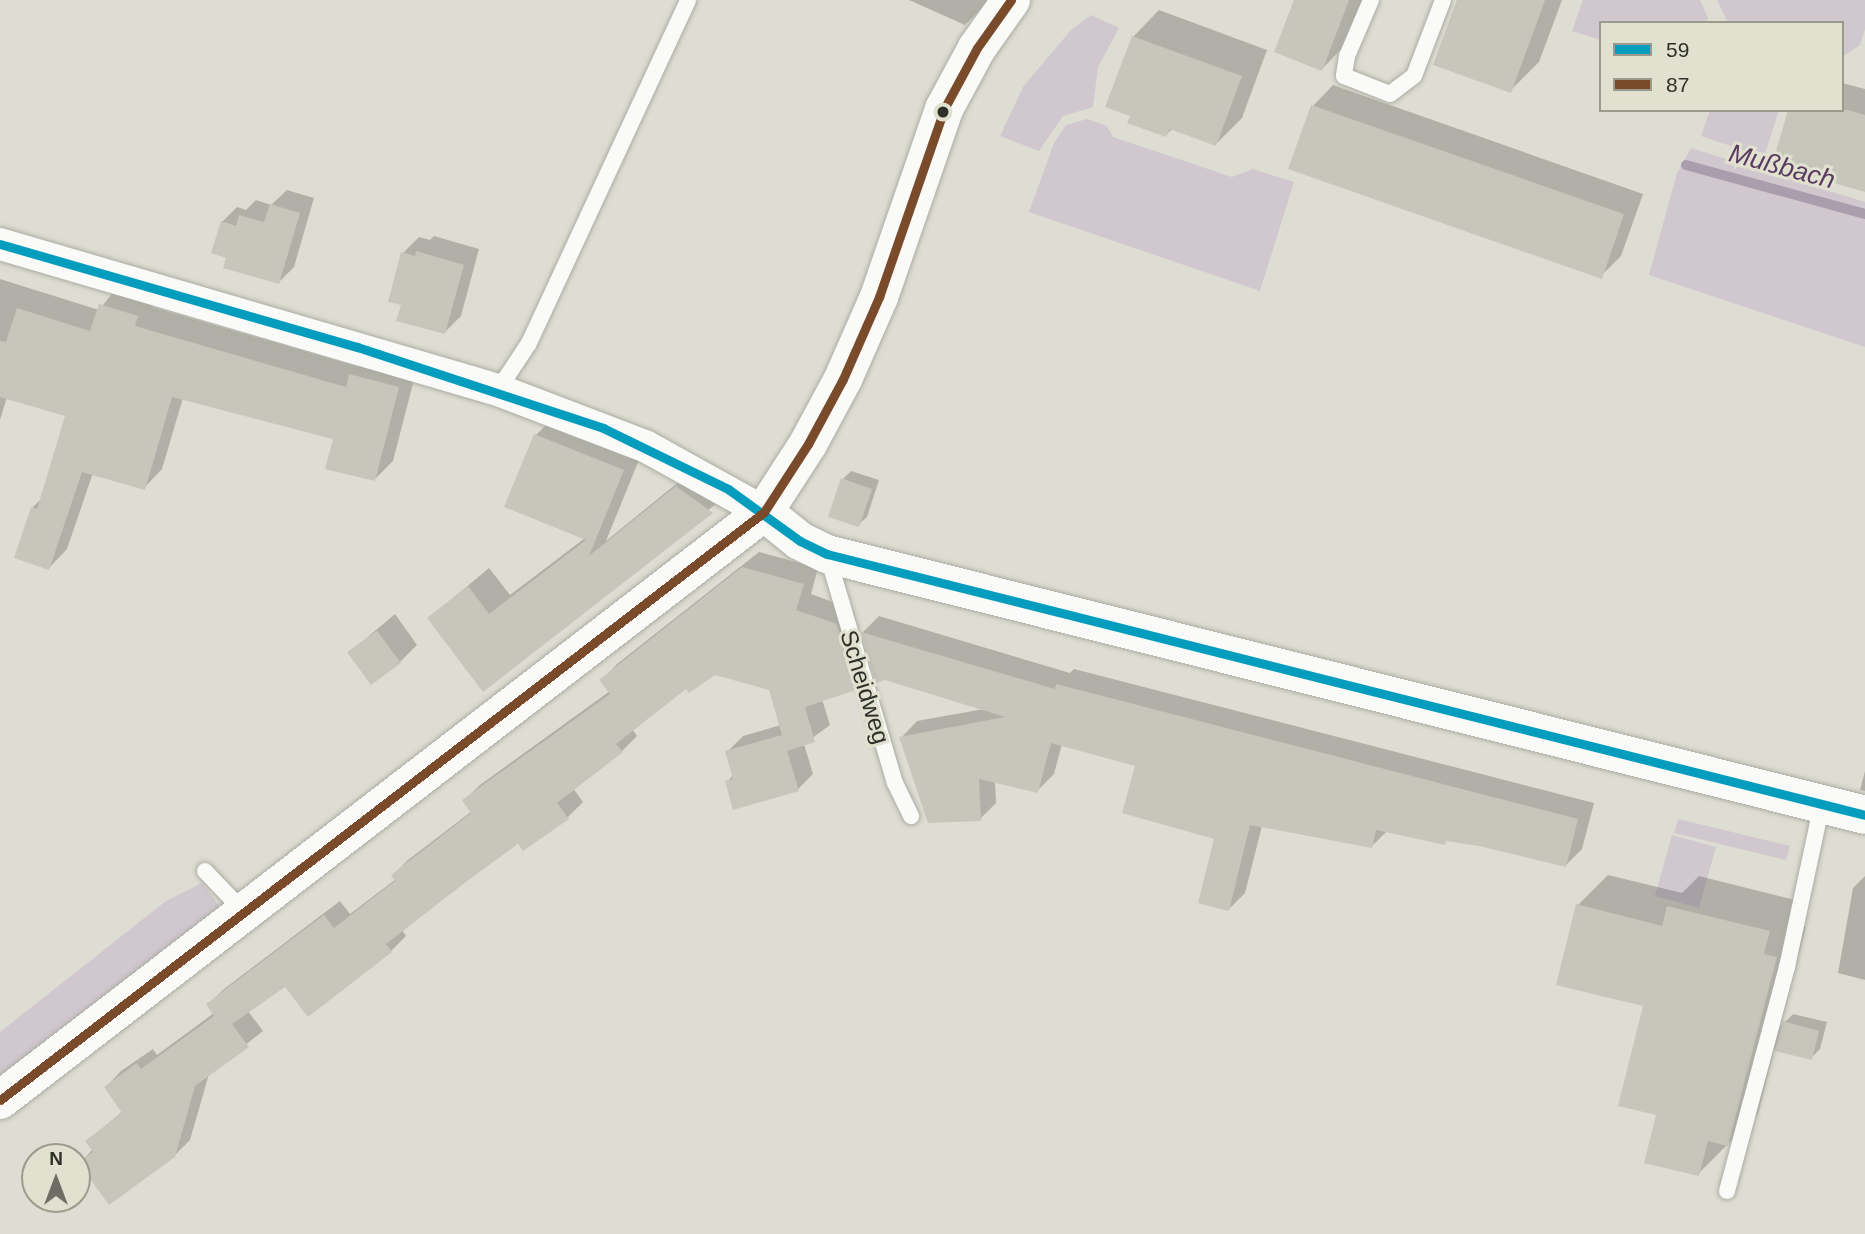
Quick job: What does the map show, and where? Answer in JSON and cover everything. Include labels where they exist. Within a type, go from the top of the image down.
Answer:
[{"type":"main road","points":[[0,1100],[764,512],[808,444],[849,366],[879,297],[944,109],[977,48],[1011,0]]},
{"type":"main road","points":[[764,512],[800,541],[827,554],[1865,815]]},
{"type":"street","points":[[0,244],[498,390],[645,446],[764,512]]},
{"type":"lane","points":[[498,390],[528,343],[688,0]]},
{"type":"lane","points":[[1371,0],[1347,56],[1344,76],[1390,94],[1414,76],[1443,0]]},
{"type":"lane","name":"Scheidweg","points":[[827,554],[894,783],[911,816]]},
{"type":"lane","points":[[1727,1191],[1784,980],[1822,804]]},
{"type":"lane","points":[[205,871],[244,912]]},
{"type":"shaded area","points":[[1583,0],[1700,0],[1708,18],[1706,21],[1599,21],[1599,39],[1572,31]]},
{"type":"shaded area","points":[[1717,0],[1865,0],[1865,29],[1860,45],[1844,56],[1844,21],[1727,21]]},
{"type":"shaded area","points":[[1091,15],[1119,28],[1098,67],[1093,107],[1063,116],[1039,151],[1000,136],[1023,87],[1071,30]]},
{"type":"shaded area","points":[[1709,112],[1778,112],[1764,157],[1701,136]]},
{"type":"shaded area","points":[[1087,119],[1107,126],[1113,137],[1232,177],[1253,169],[1294,182],[1260,291],[1029,212],[1054,143],[1066,125]]},
{"type":"shaded area","points":[[1691,148],[1865,202],[1865,347],[1649,275],[1677,173]]},
{"type":"shaded area","points":[[1678,819],[1790,846],[1786,860],[1674,833]]},
{"type":"shaded area","points":[[1672,835],[1716,847],[1699,908],[1655,896]]},
{"type":"shaded area","points":[[202,883],[221,908],[0,1077],[0,1032],[166,901]]},
{"type":"building","points":[[1294,0],[1349,0],[1322,71],[1274,52]]},
{"type":"building","points":[[1457,0],[1545,0],[1511,93],[1433,65]]},
{"type":"building","points":[[1132,36],[1242,76],[1216,146],[1170,129],[1166,137],[1127,123],[1130,116],[1105,107]]},
{"type":"building","points":[[1311,105],[1624,214],[1602,279],[1288,169]]},
{"type":"building","points":[[1847,110],[1865,115],[1865,192],[1772,165],[1787,112]]},
{"type":"building","points":[[270,204],[300,213],[279,284],[223,268],[226,258],[211,253],[221,221],[236,226],[239,215],[264,222]]},
{"type":"building","points":[[416,251],[464,265],[445,334],[396,321],[401,305],[388,302],[401,252],[415,256]]},
{"type":"building","points":[[99,304],[138,316],[135,326],[346,387],[349,374],[399,387],[375,481],[325,469],[333,439],[172,397],[145,490],[82,472],[49,570],[14,558],[31,507],[37,509],[65,416],[0,397],[0,341],[6,342],[17,308],[90,331]]},
{"type":"building","points":[[534,434],[624,470],[589,556],[676,486],[713,513],[483,692],[427,618],[468,586],[489,614],[586,540],[504,507]]},
{"type":"building","points":[[841,478],[872,489],[859,527],[828,517]]},
{"type":"building","points":[[742,567],[804,584],[796,610],[837,624],[856,690],[805,707],[815,742],[787,751],[799,791],[733,810],[725,781],[733,779],[725,751],[782,735],[769,690],[715,675],[689,693],[686,689],[616,744],[623,752],[557,803],[569,819],[523,851],[518,844],[467,881],[386,944],[392,952],[308,1017],[285,987],[232,1024],[249,1047],[195,1086],[175,1157],[109,1205],[91,1180],[93,1152],[91,1143],[85,1141],[122,1113],[104,1087],[137,1063],[141,1069],[214,1016],[206,1004],[324,915],[334,928],[395,881],[391,875],[471,813],[462,800],[610,694],[599,680]]},
{"type":"building","points":[[377,631],[401,663],[371,685],[347,652]]},
{"type":"building","points":[[861,632],[1055,689],[1056,684],[1578,819],[1566,867],[1479,846],[1446,841],[1445,845],[1376,830],[1372,848],[1250,825],[1229,911],[1198,903],[1214,839],[1122,813],[1135,766],[1051,743],[1038,793],[979,779],[981,821],[928,823],[899,737],[1005,717],[885,680],[876,683]]},
{"type":"building","points":[[1576,904],[1662,926],[1667,906],[1770,931],[1764,954],[1777,957],[1728,1146],[1708,1141],[1699,1176],[1644,1163],[1656,1115],[1618,1106],[1643,1006],[1556,985]]},
{"type":"building","points":[[1783,1021],[1819,1031],[1812,1060],[1775,1051]]},
{"type":"waterway","name":"Mußbach","points":[[1686,165],[1865,214]]},
{"type":"transit line","name":"87","points":[[0,1100],[764,512],[808,444],[843,379],[879,297],[944,109],[977,48],[1011,0]]},
{"type":"transit line","name":"59","points":[[0,244],[357,347],[603,428],[728,489],[800,541],[827,554],[1865,815]]}]
